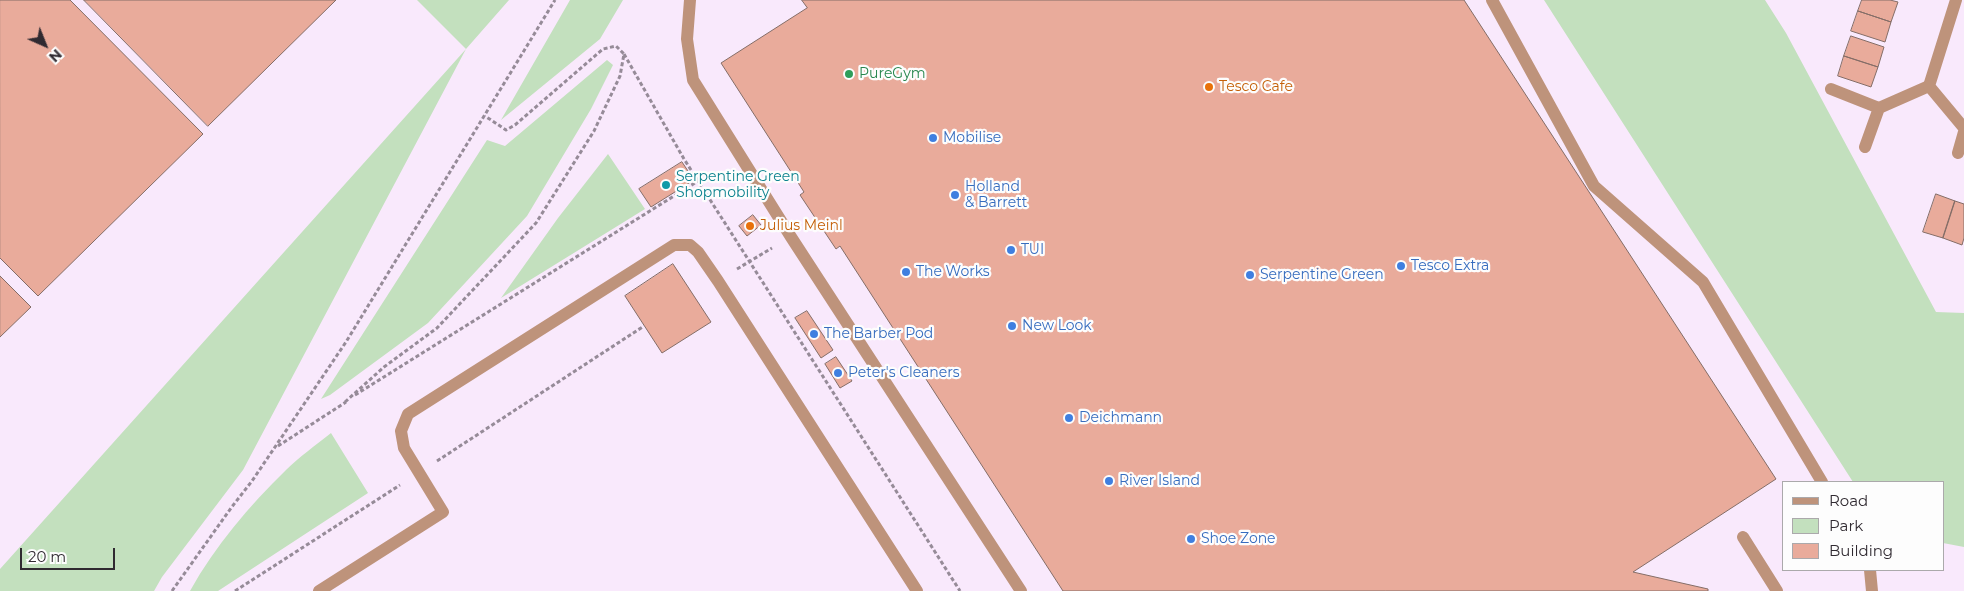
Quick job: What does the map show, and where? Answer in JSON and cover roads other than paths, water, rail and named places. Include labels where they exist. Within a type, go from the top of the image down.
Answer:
[{"type":"street","points":[[690,0],[687,39],[693,80],[791,237],[1021,591]]},
{"type":"street","points":[[1492,0],[1594,186],[1702,282],[1821,481]]},
{"type":"street","points":[[1831,89],[1878,108],[1929,86],[1956,0]]},
{"type":"street","points":[[1929,86],[1964,128]]},
{"type":"street","points":[[1865,147],[1878,108]]},
{"type":"street","points":[[1958,153],[1964,132]]},
{"type":"street","points":[[319,591],[443,512],[404,448],[401,432],[408,414],[674,245],[690,245],[698,252],[917,591]]},
{"type":"street","points":[[1742,537],[1777,591]]},
{"type":"street","points":[[1870,571],[1872,591]]},
{"type":"place","name":"PureGym","points":[[849,74]]},
{"type":"place","name":"Tesco Cafe","points":[[1209,87]]},
{"type":"place","name":"Mobilise","points":[[933,138]]},
{"type":"place","name":"Serpentine Green Shopmobility","points":[[666,185]]},
{"type":"place","name":"Holland & Barrett","points":[[955,195]]},
{"type":"place","name":"Julius Meinl","points":[[750,226]]},
{"type":"place","name":"TUI","points":[[1011,250]]},
{"type":"place","name":"Tesco Extra","points":[[1401,266]]},
{"type":"place","name":"The Works","points":[[906,272]]},
{"type":"place","name":"Serpentine Green","points":[[1250,275]]},
{"type":"place","name":"New Look","points":[[1012,326]]},
{"type":"place","name":"The Barber Pod","points":[[814,334]]},
{"type":"place","name":"Peter's Cleaners","points":[[838,373]]},
{"type":"place","name":"Deichmann","points":[[1069,418]]},
{"type":"place","name":"River Island","points":[[1109,481]]},
{"type":"place","name":"Shoe Zone","points":[[1191,539]]}]
